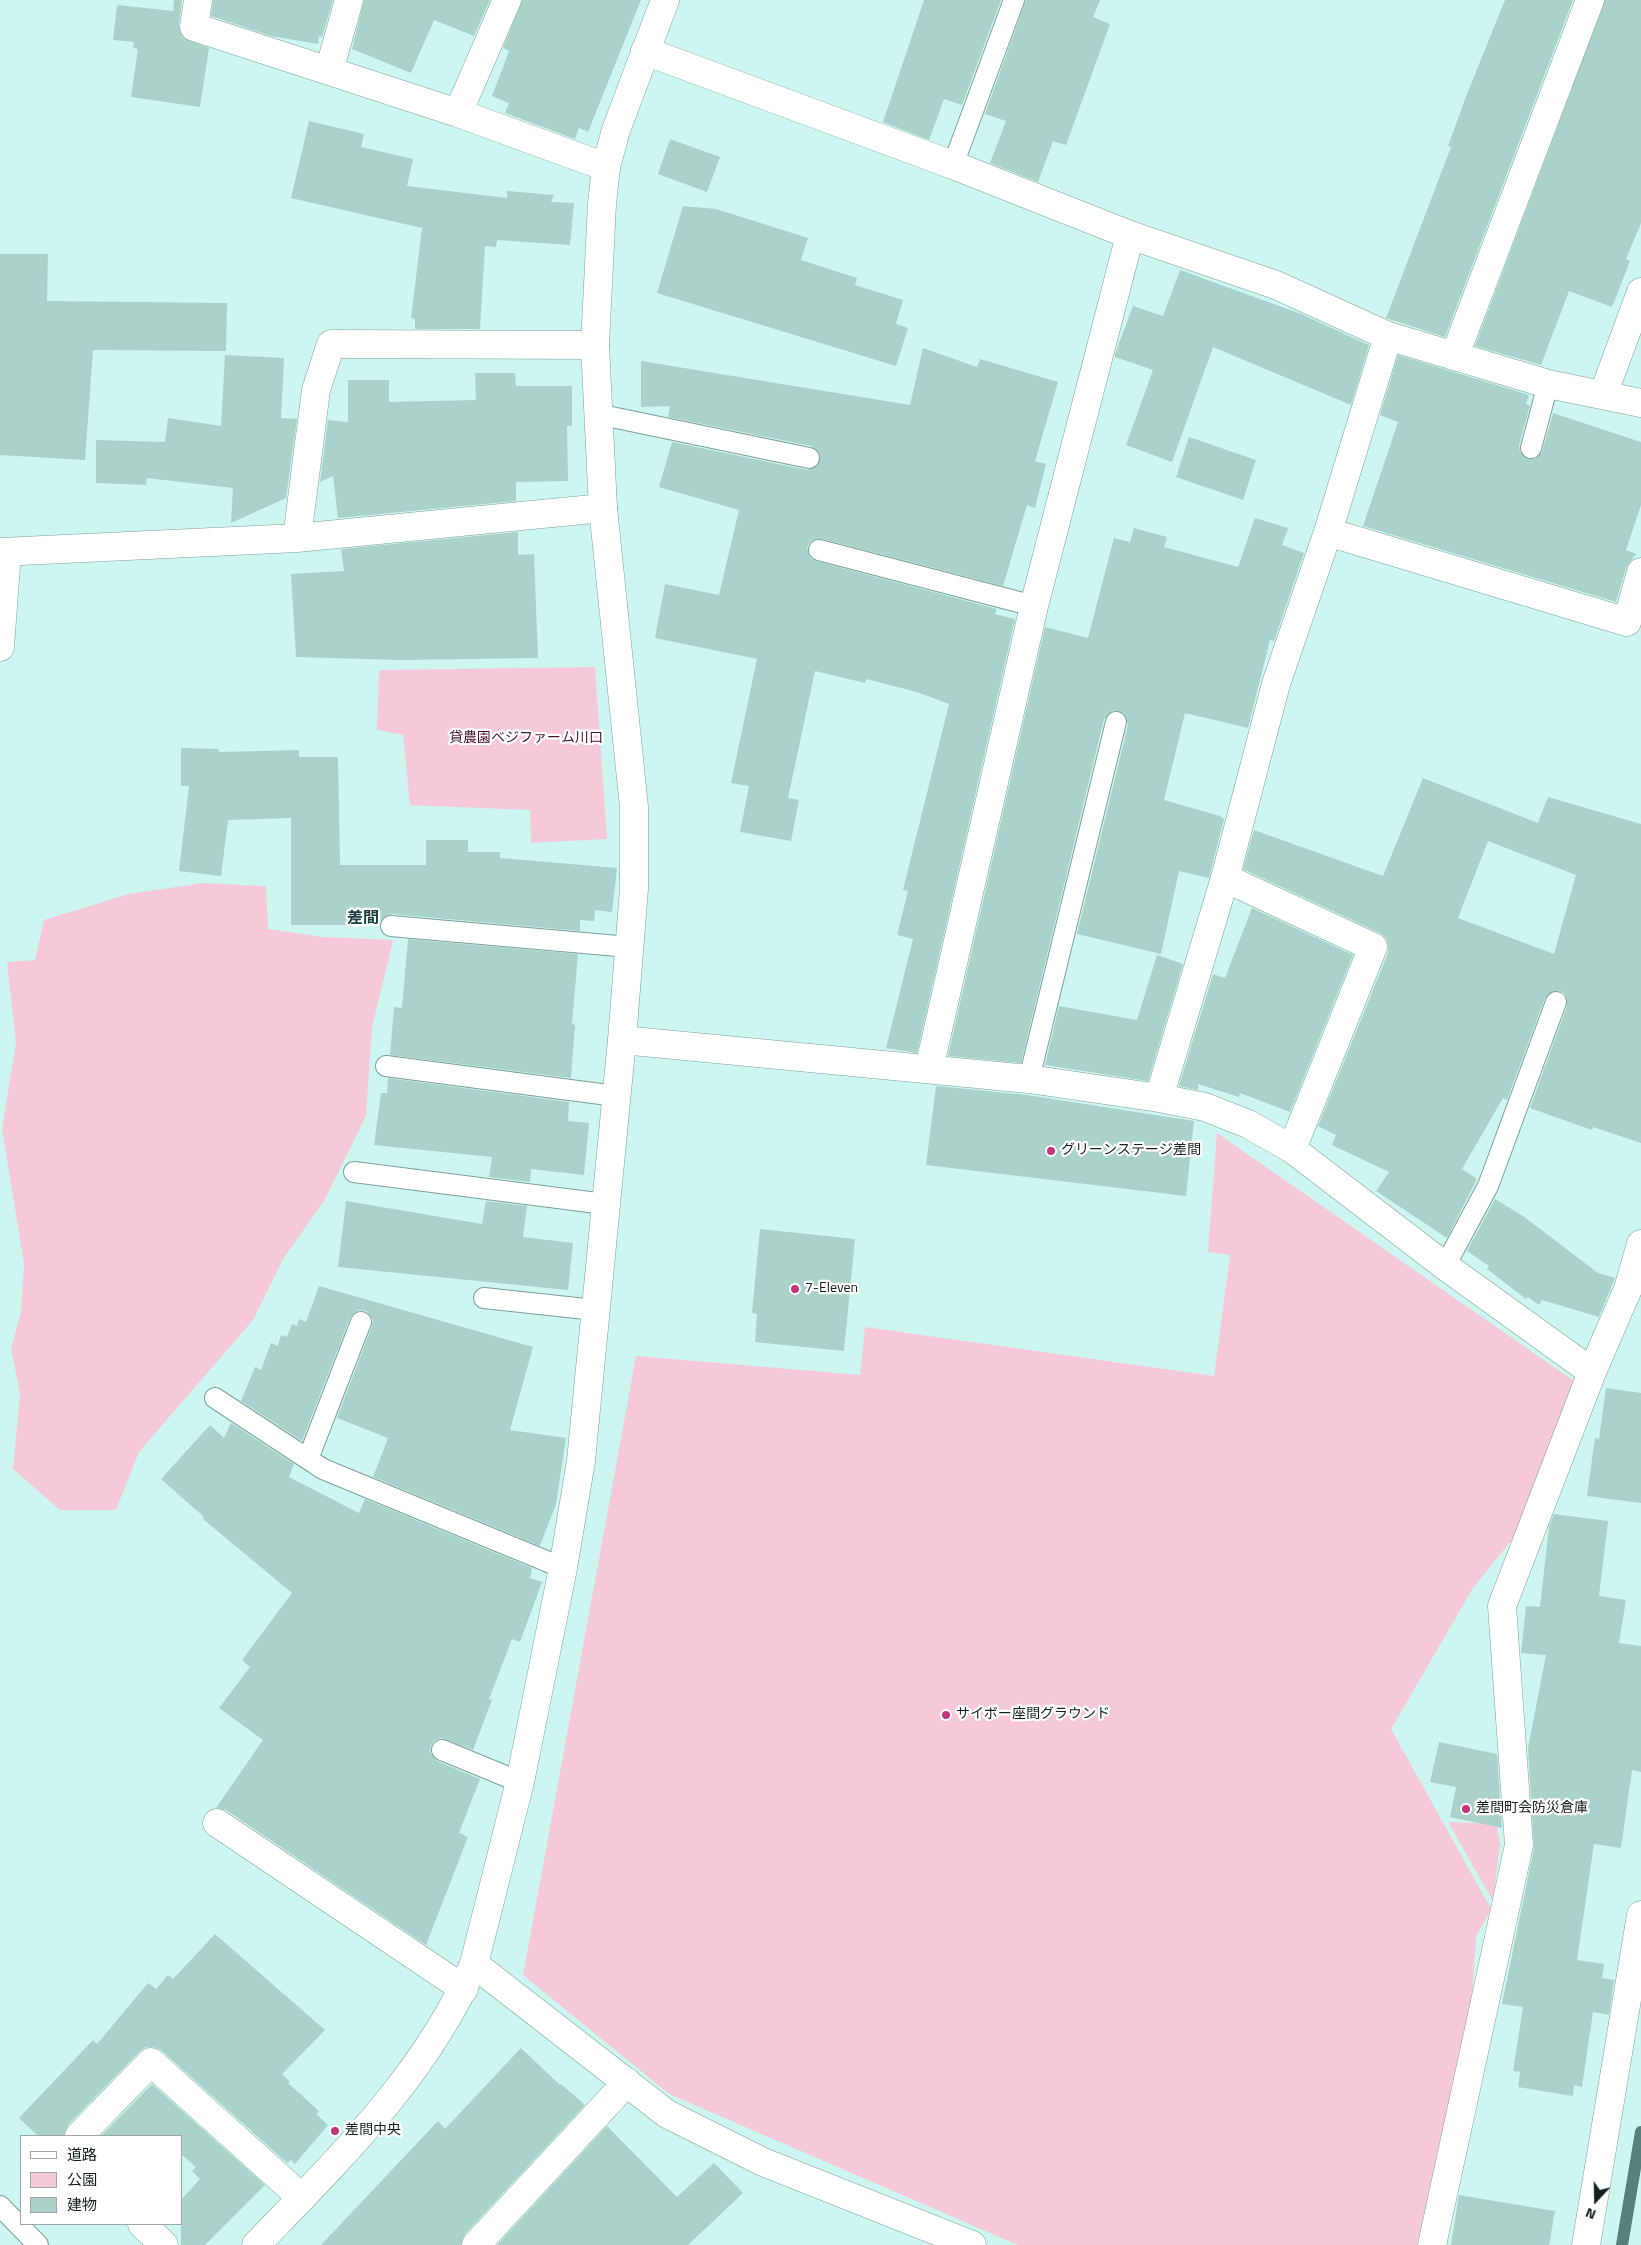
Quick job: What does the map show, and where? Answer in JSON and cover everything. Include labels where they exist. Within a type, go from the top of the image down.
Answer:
[{"type":"street","points":[[198,0],[194,27],[458,113],[606,166]]},
{"type":"street","points":[[329,71],[349,0]]},
{"type":"street","points":[[458,113],[507,0]]},
{"type":"street","points":[[256,2245],[302,2198],[388,2103],[423,2057],[464,1989],[474,1964],[520,1782],[563,1568],[581,1461],[622,1040],[634,890],[634,807],[603,508],[597,414],[595,345],[602,204],[606,166],[616,130],[665,0]]},
{"type":"street","points":[[1455,355],[1590,0]]},
{"type":"street","points":[[645,51],[953,165],[1130,235],[1276,285],[1388,336],[1548,384],[1641,403]]},
{"type":"street","points":[[929,1070],[1034,606],[1130,235]]},
{"type":"street","points":[[1603,394],[1641,292]]},
{"type":"street","points":[[1159,1098],[1225,878],[1276,684],[1328,532],[1388,336]]},
{"type":"street","points":[[297,538],[316,390],[332,344],[595,345]]},
{"type":"street","points":[[0,647],[4,552],[297,538],[603,508]]},
{"type":"street","points":[[1328,532],[1627,622],[1641,572]]},
{"type":"street","points":[[1225,878],[1373,947],[1292,1150]]},
{"type":"street","points":[[622,1040],[1029,1079],[1159,1098],[1205,1107],[1248,1124],[1292,1150],[1445,1266],[1592,1372]]},
{"type":"street","points":[[1432,2245],[1519,1845],[1502,1606],[1592,1372],[1634,1290],[1641,1244]]},
{"type":"street","points":[[217,1823],[464,1989]]},
{"type":"street","points":[[1586,2245],[1641,1915]]},
{"type":"street","points":[[474,1964],[668,2114],[763,2162],[972,2245]]},
{"type":"street","points":[[80,2135],[151,2062],[302,2198]]},
{"type":"street","points":[[476,2245],[627,2082]]},
{"type":"street","points":[[143,2225],[164,2245]]},
{"type":"lane","points":[[953,165],[1014,0]]},
{"type":"lane","points":[[1531,448],[1548,384]]},
{"type":"lane","points":[[597,414],[809,458]]},
{"type":"lane","points":[[818,550],[1034,606]]},
{"type":"lane","points":[[1029,1079],[1116,722]]},
{"type":"lane","points":[[391,926],[629,947]]},
{"type":"lane","points":[[1445,1266],[1488,1186],[1556,1002]]},
{"type":"lane","points":[[386,1066],[616,1096]]},
{"type":"lane","points":[[354,1172],[605,1204]]},
{"type":"lane","points":[[484,1298],[595,1310]]},
{"type":"lane","points":[[308,1459],[361,1322]]},
{"type":"lane","points":[[215,1398],[323,1468],[563,1568]]},
{"type":"lane","points":[[442,1750],[520,1782]]},
{"type":"lane","points":[[0,2206],[38,2245]]},
{"type":"green space","name":"貸農園ベジファーム川口","points":[[595,667],[607,839],[531,843],[530,810],[410,805],[403,735],[377,730],[379,670]]},
{"type":"green space","points":[[203,883],[266,886],[268,929],[323,937],[393,940],[372,1028],[366,1116],[324,1201],[283,1259],[253,1320],[139,1452],[116,1510],[60,1510],[13,1469],[20,1394],[11,1348],[21,1312],[24,1264],[2,1129],[16,1043],[7,962],[35,960],[44,920],[129,894]]},
{"type":"green space","points":[[1217,1133],[1574,1381],[1514,1537],[1473,1588],[1391,1729],[1491,1909],[1476,1937],[1470,2023],[1417,2245],[1018,2245],[669,2094],[523,1975],[636,1356],[860,1375],[865,1327],[1214,1376],[1230,1255],[1208,1252]]},
{"type":"green space","points":[[1448,1822],[1497,1824],[1500,1844],[1493,1901]]},
{"type":"building","points":[[174,0],[182,0],[179,25],[183,38],[209,48],[200,107],[131,97],[138,49],[133,48],[134,42],[113,40],[117,5],[173,11]]},
{"type":"building","points":[[213,0],[333,0],[322,37],[319,36],[318,44],[271,36],[211,16]]},
{"type":"building","points":[[364,0],[490,0],[474,36],[434,20],[411,73],[352,49]]},
{"type":"building","points":[[522,0],[641,0],[588,132],[579,128],[575,139],[505,113],[509,103],[492,96],[509,51],[503,48]]},
{"type":"building","points":[[924,0],[1001,0],[962,105],[944,99],[929,140],[883,122]]},
{"type":"building","points":[[1026,0],[1100,0],[1093,17],[1110,24],[1066,145],[1053,141],[1038,182],[990,163],[1006,121],[985,114]]},
{"type":"building","points":[[1505,0],[1573,0],[1445,337],[1386,318],[1451,147],[1448,146],[1467,94]]},
{"type":"building","points":[[1605,0],[1641,0],[1641,223],[1626,259],[1630,261],[1612,307],[1569,291],[1541,365],[1475,346]]},
{"type":"building","points":[[309,121],[364,134],[361,147],[413,159],[407,186],[507,198],[507,191],[554,195],[551,202],[574,203],[570,245],[497,240],[496,247],[485,246],[480,329],[415,329],[415,319],[411,318],[422,228],[291,198]]},
{"type":"building","points":[[670,139],[720,157],[707,192],[658,174]]},
{"type":"building","points":[[683,206],[716,209],[808,238],[801,260],[857,278],[855,285],[903,300],[896,324],[908,328],[896,366],[657,293]]},
{"type":"building","points":[[0,254],[48,254],[47,301],[227,303],[226,351],[93,350],[85,460],[0,455]]},
{"type":"building","points":[[1180,270],[1301,314],[1369,345],[1351,405],[1213,347],[1172,462],[1126,445],[1153,370],[1115,357],[1115,354],[1133,306],[1163,316]]},
{"type":"building","points":[[923,348],[977,367],[980,359],[1058,382],[1035,461],[1046,464],[1035,508],[1027,505],[1003,586],[822,539],[811,541],[807,547],[810,558],[816,561],[997,609],[995,614],[1015,619],[917,1053],[886,1048],[913,939],[897,935],[908,891],[903,890],[949,704],[917,692],[866,679],[865,683],[815,671],[788,798],[799,800],[791,841],[740,832],[749,786],[731,783],[757,659],[655,638],[665,584],[719,595],[739,510],[659,487],[672,442],[807,470],[817,466],[820,455],[811,446],[668,417],[670,406],[641,407],[641,361],[910,405]]},
{"type":"building","points":[[225,355],[284,358],[281,418],[297,419],[286,498],[231,523],[233,488],[147,478],[146,485],[96,483],[96,440],[165,442],[168,418],[221,426]]},
{"type":"building","points":[[1398,355],[1529,395],[1526,404],[1530,406],[1519,445],[1520,452],[1528,459],[1535,459],[1542,452],[1553,413],[1641,442],[1641,505],[1626,550],[1636,554],[1626,568],[1616,602],[1363,526],[1398,422],[1380,415]]},
{"type":"building","points":[[475,373],[515,373],[516,386],[572,386],[572,426],[567,426],[568,481],[516,482],[516,501],[338,518],[333,476],[320,482],[328,420],[348,422],[348,380],[389,380],[389,402],[476,400]]},
{"type":"building","points":[[1189,437],[1256,460],[1243,500],[1176,477]]},
{"type":"building","points":[[1255,518],[1288,528],[1282,545],[1304,553],[1274,641],[1270,640],[1248,728],[1185,713],[1164,800],[1220,816],[1224,819],[1209,878],[1179,871],[1161,954],[1077,934],[1128,725],[1124,713],[1112,711],[1104,719],[1021,1063],[948,1056],[1045,627],[1088,638],[1114,538],[1130,542],[1134,528],[1167,537],[1164,547],[1238,567]]},
{"type":"building","points":[[518,532],[518,555],[534,554],[538,658],[400,660],[296,657],[291,574],[344,571],[341,549]]},
{"type":"building","points":[[181,748],[219,749],[219,752],[299,750],[299,757],[338,757],[340,865],[426,865],[426,840],[468,840],[468,852],[500,852],[500,858],[617,868],[612,912],[595,910],[594,921],[580,920],[580,931],[392,914],[382,919],[379,925],[291,925],[291,818],[228,820],[221,876],[179,871],[189,786],[181,786]]},
{"type":"building","points":[[1423,778],[1538,823],[1548,797],[1641,824],[1641,1143],[1593,1127],[1592,1130],[1530,1108],[1567,1006],[1565,994],[1560,991],[1549,993],[1545,998],[1507,1100],[1503,1098],[1462,1169],[1477,1179],[1447,1238],[1376,1191],[1389,1172],[1332,1145],[1336,1135],[1318,1126],[1388,953],[1386,938],[1380,933],[1243,869],[1254,830],[1383,876]],"holes":[[[1488,841],[1576,875],[1554,954],[1458,918]]]},
{"type":"building","points":[[1252,908],[1353,955],[1290,1112],[1240,1093],[1239,1097],[1198,1084],[1198,1090],[1179,1086],[1213,974],[1225,978]]},
{"type":"building","points":[[408,939],[578,954],[572,1024],[575,1025],[571,1078],[390,1055],[394,1007],[402,1008]]},
{"type":"building","points":[[1157,955],[1183,964],[1148,1081],[1045,1065],[1059,1006],[1137,1020]]},
{"type":"building","points":[[388,1078],[569,1102],[568,1121],[589,1123],[584,1175],[531,1169],[530,1182],[489,1177],[492,1157],[374,1145],[381,1093],[387,1093]]},
{"type":"building","name":"グリーンステージ差間","points":[[936,1086],[1027,1095],[1194,1121],[1186,1196],[926,1165]]},
{"type":"building","points":[[1495,1199],[1523,1216],[1598,1273],[1615,1278],[1599,1317],[1542,1300],[1539,1305],[1528,1297],[1526,1299],[1487,1269],[1489,1266],[1467,1251]]},
{"type":"building","points":[[346,1201],[482,1224],[486,1201],[527,1206],[523,1237],[573,1243],[568,1290],[338,1267]]},
{"type":"building","points":[[760,1229],[855,1239],[844,1351],[755,1342],[757,1314],[752,1313]]},
{"type":"building","points":[[319,1286],[533,1347],[510,1430],[566,1438],[556,1504],[540,1546],[373,1477],[388,1438],[337,1418],[372,1326],[373,1320],[366,1311],[359,1310],[350,1318],[302,1441],[241,1401],[255,1367],[261,1370],[271,1343],[278,1346],[281,1335],[287,1337],[292,1324],[297,1326],[299,1319],[306,1322]]},
{"type":"building","points":[[1606,1388],[1641,1393],[1641,1503],[1587,1496],[1595,1438],[1599,1439]]},
{"type":"building","points":[[231,1423],[294,1464],[289,1477],[359,1513],[365,1499],[532,1568],[530,1578],[542,1582],[520,1642],[512,1639],[489,1699],[492,1700],[473,1750],[441,1738],[434,1741],[431,1746],[430,1752],[437,1761],[480,1779],[459,1833],[468,1837],[426,1945],[226,1810],[216,1808],[263,1740],[219,1708],[250,1667],[242,1660],[292,1593],[203,1519],[204,1517],[161,1479],[210,1425],[224,1438]]},
{"type":"building","points":[[1554,1514],[1608,1521],[1599,1596],[1626,1600],[1619,1643],[1641,1646],[1641,1772],[1632,1770],[1621,1848],[1594,1844],[1577,1960],[1604,1964],[1602,1978],[1614,1980],[1609,2015],[1593,2012],[1582,2087],[1574,2085],[1573,2096],[1518,2087],[1520,2072],[1513,2071],[1523,2007],[1502,2004],[1534,1848],[1528,1748],[1546,1655],[1521,1653],[1526,1606],[1540,1607],[1549,1527]]},
{"type":"building","points":[[1439,1742],[1497,1754],[1502,1828],[1450,1817],[1456,1787],[1430,1782]]},
{"type":"building","points":[[215,1934],[325,2030],[282,2074],[290,2082],[288,2083],[319,2111],[316,2114],[328,2125],[295,2164],[291,2160],[287,2163],[161,2050],[154,2047],[146,2047],[140,2051],[68,2125],[64,2135],[37,2135],[19,2118],[93,2040],[97,2044],[148,1983],[156,1989],[168,1975],[173,1979]]},
{"type":"building","points":[[521,2048],[560,2085],[585,2105],[465,2234],[461,2245],[321,2245],[438,2121],[445,2129]]},
{"type":"building","points":[[152,2084],[265,2185],[205,2245],[181,2245],[182,2199],[200,2179],[192,2171],[196,2167],[182,2155],[182,2135],[102,2135]]},
{"type":"building","points":[[607,2126],[677,2197],[714,2163],[743,2193],[688,2245],[497,2245]]},
{"type":"building","points":[[1459,2195],[1555,2211],[1549,2245],[1451,2245]]},
{"type":"waterway","points":[[1622,2245],[1641,2132]]},
{"type":"place","name":"グリーンステージ差間","points":[[1051,1151]]},
{"type":"place","name":"7-Eleven","points":[[795,1289]]},
{"type":"place","name":"サイボー座間グラウンド","points":[[946,1715]]},
{"type":"place","name":"差間町会防災倉庫","points":[[1466,1809]]},
{"type":"place","name":"差間中央","points":[[335,2131]]},
{"type":"district","name":"差間","points":[[363,919]]}]
